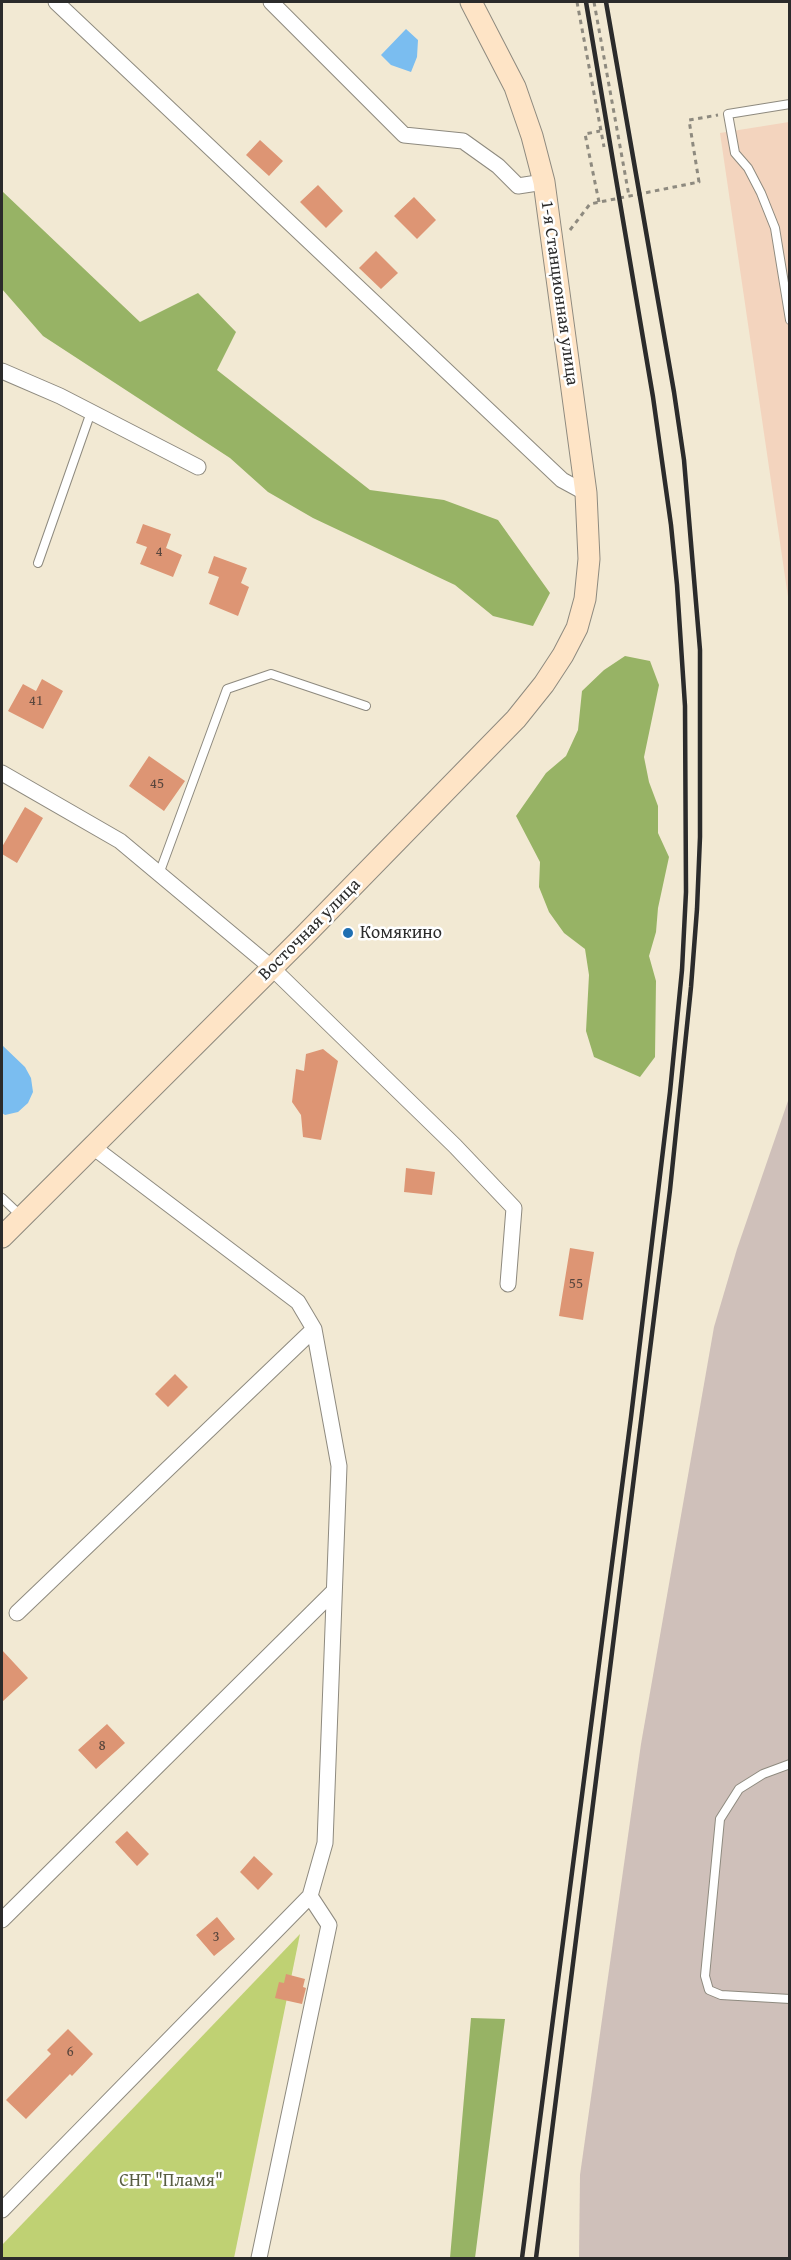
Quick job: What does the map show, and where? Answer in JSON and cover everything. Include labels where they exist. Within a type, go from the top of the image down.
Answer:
[{"type":"main road","name":"1-я Станционная улица","points":[[471,2],[518,94],[532,135],[544,182],[586,493],[589,559],[585,599]]},
{"type":"main road","name":"Восточная улица","points":[[2,1237],[272,968],[516,719],[563,655],[578,628],[585,599]]},
{"type":"street","points":[[56,2],[562,480],[586,493]]},
{"type":"street","points":[[271,2],[404,135],[463,141],[498,166],[518,186],[544,182]]},
{"type":"street","points":[[2,371],[60,396],[198,467]]},
{"type":"street","points":[[2,772],[120,841],[272,968],[454,1146],[514,1208],[508,1284]]},
{"type":"street","points":[[2,2210],[310,1896],[325,1843],[339,1466],[314,1329],[298,1302],[93,1147]]},
{"type":"street","points":[[17,1613],[314,1329]]},
{"type":"street","points":[[2,1920],[334,1591]]},
{"type":"street","points":[[259,2259],[329,1925],[310,1896]]},
{"type":"lane","points":[[789,104],[728,114],[735,153],[748,168],[775,228],[789,320]]},
{"type":"lane","points":[[38,563],[91,412]]},
{"type":"lane","points":[[159,874],[227,689],[271,674],[366,706]]},
{"type":"lane","points":[[2,1198],[22,1217]]},
{"type":"lane","points":[[789,1764],[763,1774],[739,1789],[720,1819],[705,1976],[709,1990],[721,1995],[789,1999]]},
{"type":"path","points":[[577,2],[603,147]]},
{"type":"path","points":[[594,2],[629,196]]},
{"type":"path","points":[[552,237],[566,234],[590,204],[699,182],[689,120],[728,114]]},
{"type":"path","points":[[599,202],[585,134],[600,131]]},
{"type":"shaded area","points":[[789,122],[790,597],[788,597],[720,133]]},
{"type":"shaded area","points":[[789,1098],[789,2258],[579,2258],[580,2175],[641,1744],[714,1327],[737,1249]]},
{"type":"green space","points":[[2,191],[140,322],[198,293],[236,332],[217,370],[370,490],[444,500],[498,520],[550,593],[533,626],[493,616],[455,585],[313,518],[268,492],[230,458],[43,336],[2,289]]},
{"type":"green space","points":[[625,656],[650,661],[659,685],[644,757],[649,782],[658,806],[658,833],[669,857],[658,908],[656,932],[649,956],[656,981],[655,1057],[640,1077],[594,1057],[586,1031],[589,975],[585,949],[564,933],[549,912],[539,887],[540,862],[516,816],[546,773],[566,756],[578,730],[582,691],[604,670]]},
{"type":"green space","name":"СНТ \"Пламя\"","points":[[300,1934],[234,2258],[2,2258],[2,2245]]},
{"type":"green space","points":[[471,2018],[505,2019],[475,2258],[450,2258]]},
{"type":"water","points":[[406,29],[418,40],[417,57],[411,72],[391,65],[381,55]]},
{"type":"water","points":[[2,1045],[25,1067],[31,1078],[33,1092],[28,1103],[18,1112],[5,1115],[2,1113]]},
{"type":"building","points":[[260,140],[283,161],[269,176],[246,155]]},
{"type":"building","points":[[318,185],[343,211],[326,228],[300,202]]},
{"type":"building","points":[[414,197],[436,220],[417,239],[394,216]]},
{"type":"building","points":[[376,251],[398,273],[381,289],[359,268]]},
{"type":"building","points":[[143,524],[171,534],[166,548],[182,555],[173,577],[140,564],[147,547],[136,543]]},
{"type":"building","points":[[214,556],[247,568],[241,583],[249,587],[238,616],[209,604],[219,577],[208,573]]},
{"type":"building","points":[[42,679],[63,691],[43,729],[8,711],[23,684],[36,691]]},
{"type":"building","points":[[149,756],[185,781],[164,811],[129,786]]},
{"type":"building","points":[[25,807],[43,818],[17,863],[2,854],[2,847]]},
{"type":"building","points":[[323,1049],[338,1061],[321,1140],[303,1137],[301,1115],[292,1102],[296,1069],[304,1071],[306,1054]]},
{"type":"building","points":[[406,1168],[435,1172],[432,1195],[404,1192]]},
{"type":"building","points":[[570,1248],[594,1252],[583,1320],[559,1316]]},
{"type":"building","points":[[175,1374],[188,1387],[168,1407],[155,1394]]},
{"type":"building","points":[[2,1650],[28,1678],[2,1702]]},
{"type":"building","points":[[107,1724],[125,1743],[96,1769],[78,1750]]},
{"type":"building","points":[[127,1831],[149,1854],[137,1866],[115,1842]]},
{"type":"building","points":[[254,1856],[273,1874],[258,1890],[240,1872]]},
{"type":"building","points":[[217,1917],[235,1939],[214,1956],[196,1935]]},
{"type":"building","points":[[286,1974],[305,1979],[303,1987],[306,1988],[302,2004],[275,1998],[279,1982],[284,1983]]},
{"type":"building","points":[[68,2029],[93,2054],[26,2119],[6,2100],[51,2054],[47,2050]]},
{"type":"railway","points":[[522,2258],[631,1417],[670,1092],[682,970],[686,892],[685,706],[671,525],[653,397],[586,2]]},
{"type":"railway","points":[[536,2258],[670,1190],[691,987],[700,837],[700,650],[684,460],[606,2]]},
{"type":"place","name":"Комякино","points":[[348,933]]}]
